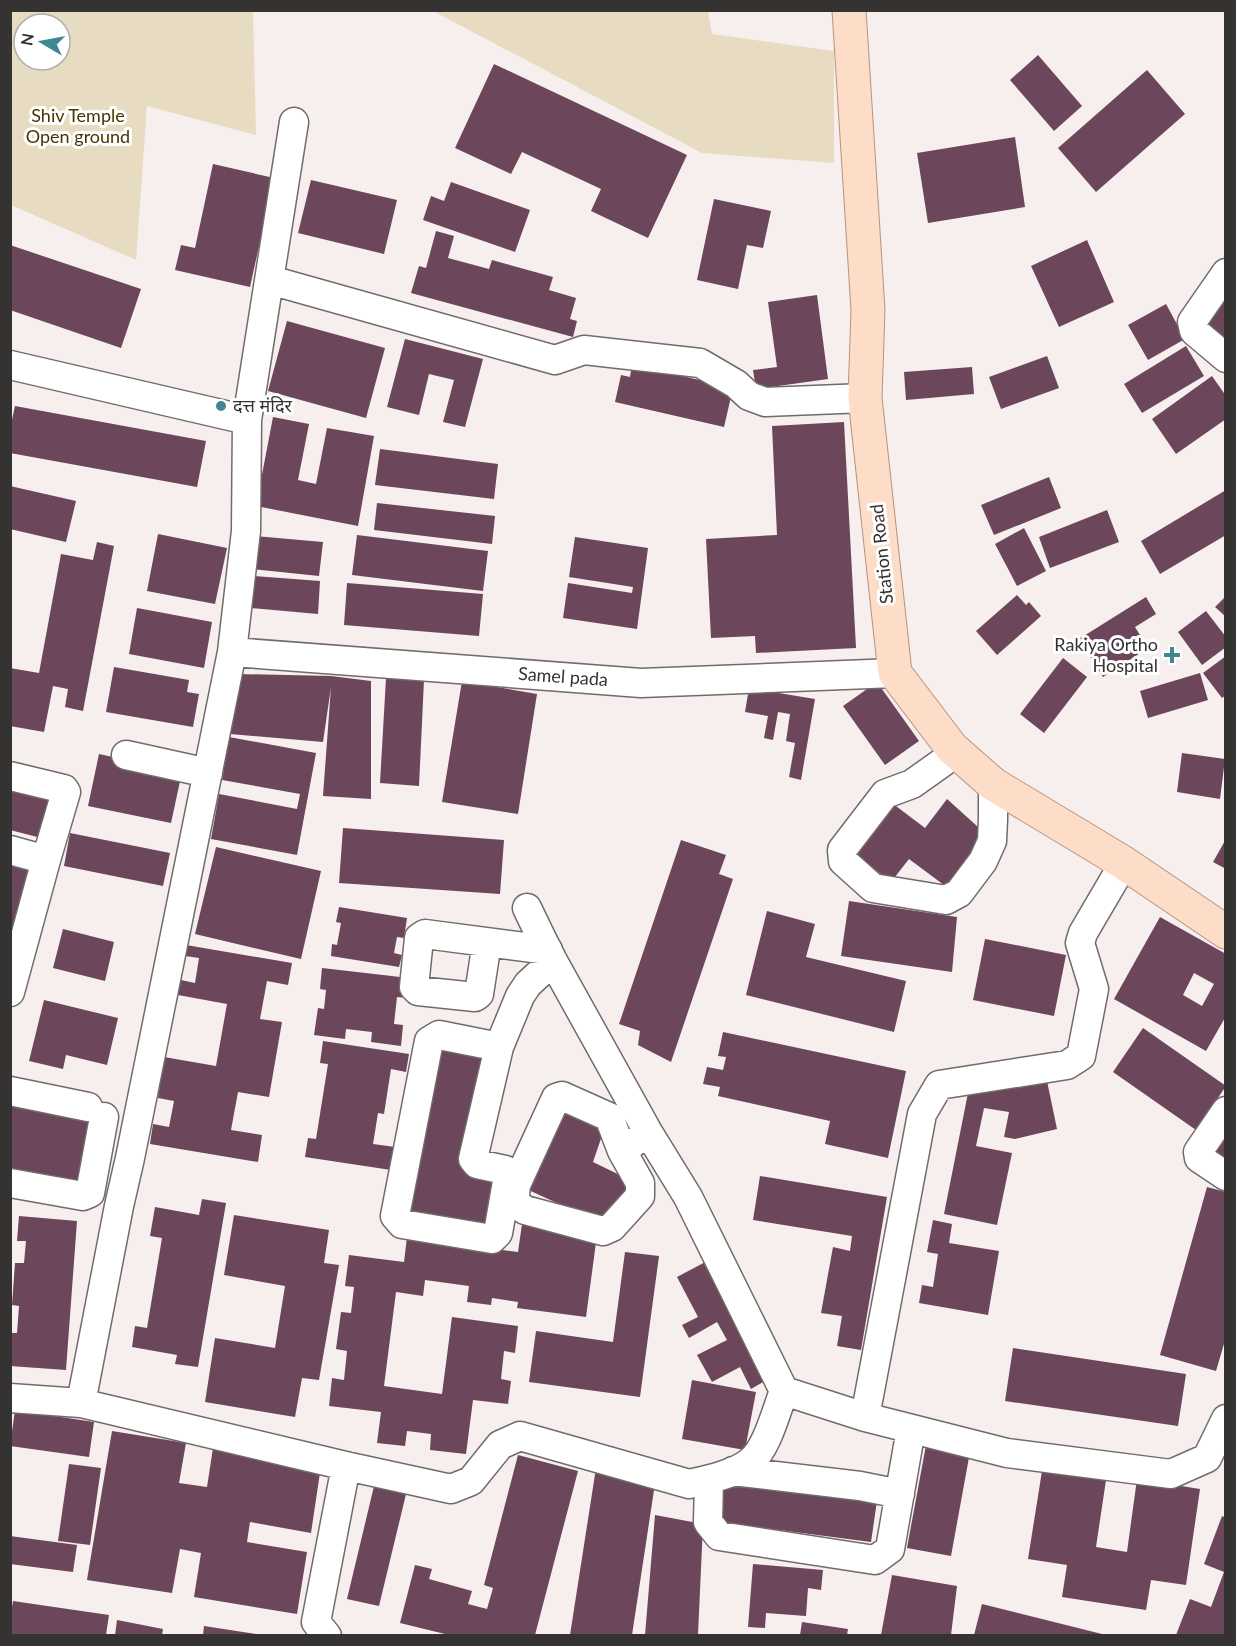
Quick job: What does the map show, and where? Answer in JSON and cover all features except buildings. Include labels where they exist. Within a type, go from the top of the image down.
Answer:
[{"type":"main road","name":"Station Road","points":[[849,10],[868,310],[865,398],[895,673]]},
{"type":"main road","points":[[895,673],[955,750],[993,784],[1124,863],[1226,932]]},
{"type":"street","points":[[180,823],[199,771],[232,652],[246,531],[246,420],[294,122]]},
{"type":"street","points":[[1226,273],[1192,322],[1194,331],[1226,358]]},
{"type":"street","points":[[270,280],[555,360],[584,350],[700,363],[736,384],[749,396],[765,402],[865,398]]},
{"type":"street","points":[[10,365],[246,420]]},
{"type":"street","name":"Samel pada","points":[[232,652],[641,683],[895,673]]},
{"type":"street","points":[[955,750],[943,762],[912,784],[885,794],[842,850],[843,861],[873,888],[946,900],[959,893],[983,861],[992,841],[993,784]]},
{"type":"street","points":[[126,755],[199,771]]},
{"type":"street","points":[[81,1403],[130,1158],[199,771]]},
{"type":"street","points":[[10,776],[64,789],[66,792],[10,992]]},
{"type":"street","points":[[10,850],[46,860]]},
{"type":"street","points":[[865,1417],[922,1114],[939,1085],[1067,1065],[1081,1056],[1094,989],[1080,944],[1083,933],[1124,863]]},
{"type":"street","points":[[527,908],[648,1132],[688,1197],[784,1391],[865,1417],[1007,1453],[1171,1474],[1207,1458],[1226,1419]]},
{"type":"street","points":[[487,942],[551,956]]},
{"type":"street","points":[[499,1047],[439,1035],[429,1041],[395,1216],[402,1224],[492,1239],[498,1233],[508,1176],[505,1170],[477,1164],[473,1159],[499,1047],[520,996],[551,956]]},
{"type":"street","points":[[10,1091],[96,1112],[98,1152],[90,1193],[83,1196],[10,1183]]},
{"type":"street","points":[[562,1096],[609,1117],[622,1151],[640,1183],[640,1196],[612,1227],[603,1231],[525,1210],[515,1203],[516,1185],[556,1098],[562,1096]]},
{"type":"street","points":[[1226,1111],[1198,1152],[1199,1158],[1226,1176]]},
{"type":"street","points":[[622,1151],[648,1132]]},
{"type":"street","points":[[98,1152],[130,1158]]},
{"type":"street","points":[[10,1198],[118,1212]]},
{"type":"street","points":[[10,1398],[81,1403],[451,1489],[471,1481],[500,1445],[520,1436],[689,1484],[721,1475],[751,1462],[763,1446],[784,1391]]},
{"type":"street","points":[[721,1475],[708,1522],[719,1536],[875,1560],[890,1549],[912,1429]]},
{"type":"street","points":[[317,1631],[346,1466]]},
{"type":"street","points":[[721,1475],[860,1486],[900,1494]]},
{"type":"green space","name":"Shiv Temple Open ground","points":[[11,10],[253,11],[256,135],[147,106],[136,260],[11,205]]},
{"type":"green space","points":[[433,11],[708,11],[712,34],[834,51],[834,163],[702,153]]},
{"type":"place","name":"दत्त मंदिर","points":[[221,406]]},
{"type":"place","name":"Rakiya Ortho Hospital","points":[[1172,655]]}]
